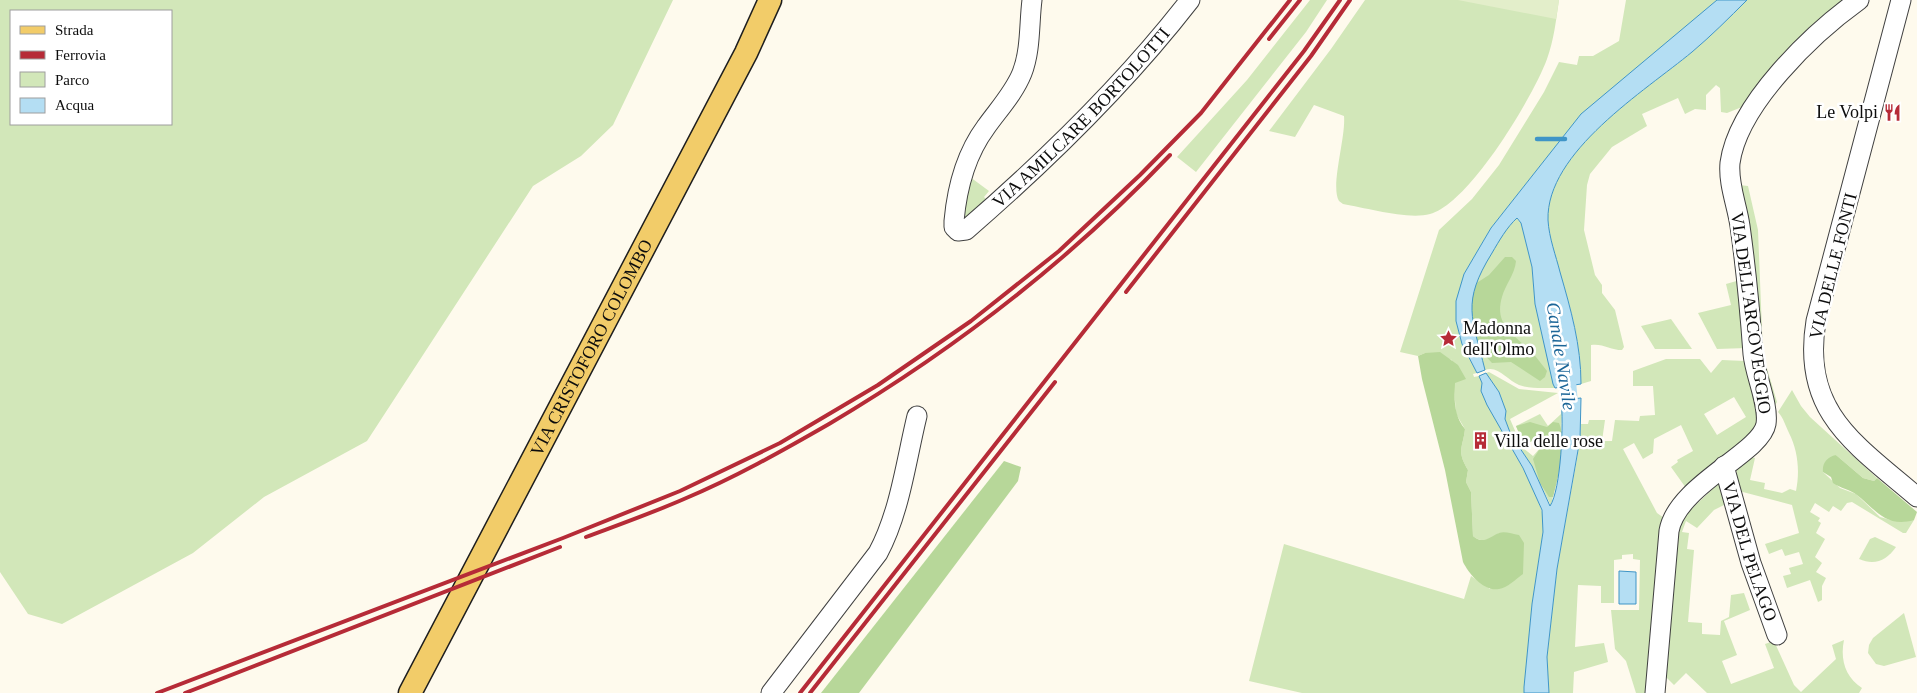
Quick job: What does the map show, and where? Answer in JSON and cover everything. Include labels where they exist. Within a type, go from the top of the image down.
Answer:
[{"type":"main road","name":"VIA CRISTOFORO COLOMBO","points":[[410,693],[741,62],[770,0]]},
{"type":"street","name":"VIA AMILCARE BORTOLOTTI","points":[[1032,0],[1026,58],[1022,73],[1013,90],[976,142],[960,184],[954,227],[958,231],[966,230],[1045,160],[1108,98],[1190,0]]},
{"type":"street","name":"VIA DELL'ARCOVEGGIO","points":[[1660,689],[1670,524],[1682,505],[1724,466],[1759,439],[1766,424],[1754,363],[1748,286],[1731,183],[1732,154],[1744,124],[1785,66],[1816,33],[1859,0]]},
{"type":"street","name":"VIA DELLE FONTI","points":[[1901,0],[1816,321],[1812,354],[1818,389],[1831,414],[1852,439],[1917,498]]},
{"type":"street","points":[[771,693],[866,571],[882,546],[895,506],[917,416]]},
{"type":"street","name":"VIA DEL PELAGO","points":[[1724,466],[1752,562],[1778,635]]},
{"type":"green space","points":[[0,0],[673,0],[613,125],[581,156],[533,186],[367,441],[264,497],[193,553],[62,624],[28,614],[0,572]]},
{"type":"green space","points":[[1310,0],[1327,0],[1306,32],[1196,172],[1177,157],[1247,80]]},
{"type":"green space","points":[[1365,0],[1559,0],[1547,59],[1540,76],[1514,122],[1498,147],[1463,191],[1446,206],[1430,214],[1399,215],[1343,204],[1339,201],[1336,184],[1344,116],[1314,105],[1295,137],[1269,131],[1331,49]]},
{"type":"green space","points":[[1458,0],[1559,0],[1556,19]]},
{"type":"green space","points":[[1626,0],[1717,0],[1541,165],[1491,228],[1464,274],[1456,321],[1462,344],[1477,373],[1473,374],[1474,377],[1479,376],[1482,383],[1481,391],[1534,489],[1543,515],[1543,532],[1532,604],[1524,693],[1302,693],[1249,681],[1284,544],[1464,599],[1471,576],[1490,589],[1499,533],[1483,540],[1473,536],[1471,492],[1466,482],[1468,470],[1461,453],[1465,429],[1456,414],[1452,360],[1425,353],[1418,356],[1400,352],[1439,230],[1472,199],[1499,165],[1544,92],[1559,62],[1577,65],[1579,56],[1593,56],[1619,41]]},
{"type":"green space","points":[[1747,0],[1844,0],[1791,47],[1742,107],[1727,113],[1721,112],[1720,88],[1716,85],[1706,95],[1706,110],[1695,109],[1685,114],[1678,98],[1642,114],[1647,126],[1612,147],[1590,174],[1587,185],[1584,230],[1595,275],[1602,285],[1602,293],[1615,310],[1624,347],[1622,350],[1591,345],[1591,381],[1581,384],[1581,370],[1575,329],[1549,227],[1548,220],[1552,195],[1563,171],[1580,147],[1602,125],[1625,104],[1699,46]]},
{"type":"green space","points":[[970,177],[989,191],[984,197],[989,202],[964,222],[961,220]]},
{"type":"green space","points":[[1739,185],[1748,186],[1758,230],[1763,355],[1777,402],[1774,407],[1766,381]]},
{"type":"green space","points":[[1516,218],[1521,223],[1532,267],[1535,304],[1555,388],[1519,385],[1498,371],[1485,370],[1476,342],[1471,314],[1474,289],[1492,249]]},
{"type":"green space","points":[[1505,257],[1512,257],[1516,261],[1502,297],[1500,313],[1508,330],[1533,354],[1547,371],[1545,377],[1540,381],[1511,362],[1492,363],[1479,346],[1475,336],[1471,305],[1475,284],[1489,275]]},
{"type":"green space","points":[[1740,280],[1747,348],[1717,349],[1698,313],[1731,305],[1726,284]]},
{"type":"green space","points":[[1671,319],[1692,349],[1655,349],[1641,326]]},
{"type":"green space","points":[[1440,352],[1458,365],[1466,379],[1455,383],[1455,402],[1459,419],[1465,429],[1461,453],[1468,470],[1466,482],[1471,492],[1473,536],[1483,540],[1506,532],[1519,535],[1524,543],[1523,574],[1499,589],[1488,588],[1483,585],[1473,577],[1463,562],[1445,470],[1418,356],[1425,353]]},
{"type":"green space","points":[[1666,359],[1700,359],[1711,373],[1722,360],[1745,361],[1759,412],[1758,428],[1686,488],[1671,467],[1678,462],[1677,460],[1693,451],[1681,425],[1654,439],[1653,453],[1643,459],[1634,443],[1623,449],[1657,513],[1664,518],[1648,693],[1636,693],[1626,661],[1615,649],[1611,610],[1639,610],[1640,560],[1633,559],[1633,554],[1622,555],[1622,559],[1614,560],[1614,603],[1601,603],[1601,586],[1578,585],[1575,647],[1604,643],[1608,662],[1574,672],[1573,693],[1549,693],[1547,657],[1557,569],[1578,453],[1581,424],[1588,424],[1589,420],[1605,420],[1602,441],[1612,441],[1615,420],[1639,421],[1640,416],[1655,415],[1653,386],[1633,386],[1633,371]],"holes":[[[1734,397],[1746,417],[1717,435],[1704,414]]]},
{"type":"green space","points":[[1489,372],[1519,389],[1558,393],[1510,419],[1522,447],[1533,456],[1541,447],[1534,440],[1524,445],[1516,426],[1540,414],[1548,426],[1561,414],[1562,409],[1560,460],[1551,506],[1532,466],[1511,435],[1505,419],[1506,411],[1499,392],[1486,373]]},
{"type":"green space","points":[[1792,390],[1810,417],[1877,478],[1874,481],[1863,478],[1836,455],[1823,472],[1840,488],[1856,494],[1880,517],[1891,520],[1914,520],[1906,533],[1903,533],[1852,502],[1847,503],[1841,511],[1833,506],[1829,512],[1815,503],[1810,512],[1820,518],[1818,521],[1821,523],[1816,533],[1825,539],[1815,557],[1822,563],[1816,572],[1826,578],[1822,586],[1822,600],[1818,602],[1810,580],[1787,588],[1783,576],[1791,574],[1789,568],[1803,564],[1799,552],[1785,556],[1782,549],[1769,554],[1765,544],[1799,533],[1792,505],[1739,491],[1736,468],[1751,457],[1755,458],[1750,480],[1765,483],[1764,489],[1782,493],[1790,489],[1796,491],[1798,469],[1796,454],[1792,440],[1778,412]]},
{"type":"green space","points":[[1530,422],[1547,427],[1553,422],[1559,423],[1562,449],[1553,497],[1549,497],[1540,483],[1533,459],[1541,447],[1534,440],[1524,445],[1516,426]]},
{"type":"green space","points":[[1836,455],[1863,478],[1874,481],[1877,478],[1917,512],[1914,520],[1896,522],[1889,520],[1876,512],[1855,493],[1833,483],[1831,477],[1823,472],[1823,466],[1830,457]]},
{"type":"green space","points":[[1004,461],[1021,467],[1018,481],[859,693],[821,693]]},
{"type":"green space","points":[[1720,484],[1726,504],[1714,510],[1697,528],[1686,521],[1682,532],[1689,533],[1687,549],[1694,550],[1688,622],[1702,623],[1702,634],[1720,635],[1721,621],[1729,617],[1731,595],[1744,593],[1750,610],[1724,621],[1737,655],[1722,661],[1731,684],[1774,668],[1765,644],[1774,641],[1794,685],[1801,692],[1836,659],[1832,645],[1844,640],[1843,661],[1851,679],[1862,688],[1859,693],[1707,693],[1686,673],[1674,685],[1665,676],[1677,535],[1685,515]]},
{"type":"green space","points":[[1875,537],[1896,547],[1885,558],[1875,562],[1859,559],[1870,539]]},
{"type":"green space","points":[[1904,613],[1916,657],[1884,666],[1876,664],[1868,653],[1869,645],[1873,638]]},
{"type":"water","points":[[1717,0],[1747,0],[1699,46],[1625,104],[1580,147],[1563,171],[1552,195],[1548,220],[1549,227],[1575,328],[1581,384],[1555,388],[1553,384],[1535,304],[1532,267],[1521,223],[1517,218],[1497,244],[1476,285],[1472,310],[1473,323],[1485,370],[1477,373],[1462,344],[1456,321],[1456,301],[1464,274],[1491,228],[1581,114]]},
{"type":"water","points":[[1486,373],[1499,392],[1506,411],[1505,419],[1511,435],[1532,466],[1550,506],[1554,498],[1559,471],[1562,439],[1561,400],[1581,398],[1580,439],[1557,569],[1547,657],[1549,693],[1524,693],[1532,604],[1543,532],[1542,510],[1523,468],[1481,391],[1482,383],[1479,376]]},
{"type":"water","points":[[1619,571],[1636,572],[1636,604],[1619,604]]},
{"type":"waterway","points":[[1537,139],[1565,139]]},
{"type":"waterway","name":"Canale Navile","points":[[1567,365],[1572,420]]},
{"type":"railway","points":[[157,693],[563,538],[680,491],[780,443],[878,385],[971,321],[1059,251],[1140,175],[1201,113],[1290,0]]},
{"type":"railway","points":[[1269,39],[1300,0]]},
{"type":"railway","points":[[800,693],[1304,51],[1340,0]]},
{"type":"railway","points":[[1126,292],[1311,56],[1350,0]]},
{"type":"railway","points":[[586,537],[703,491],[758,464],[829,424],[921,366],[1009,301],[1051,267],[1132,194],[1170,155]]},
{"type":"railway","points":[[810,693],[1055,382]]},
{"type":"railway","points":[[185,693],[560,547]]},
{"type":"place","name":"Le Volpi","points":[[1892,112]]},
{"type":"place","name":"Madonna dell'Olmo","points":[[1449,338]]},
{"type":"place","name":"Villa delle rose","points":[[1480,441]]}]
